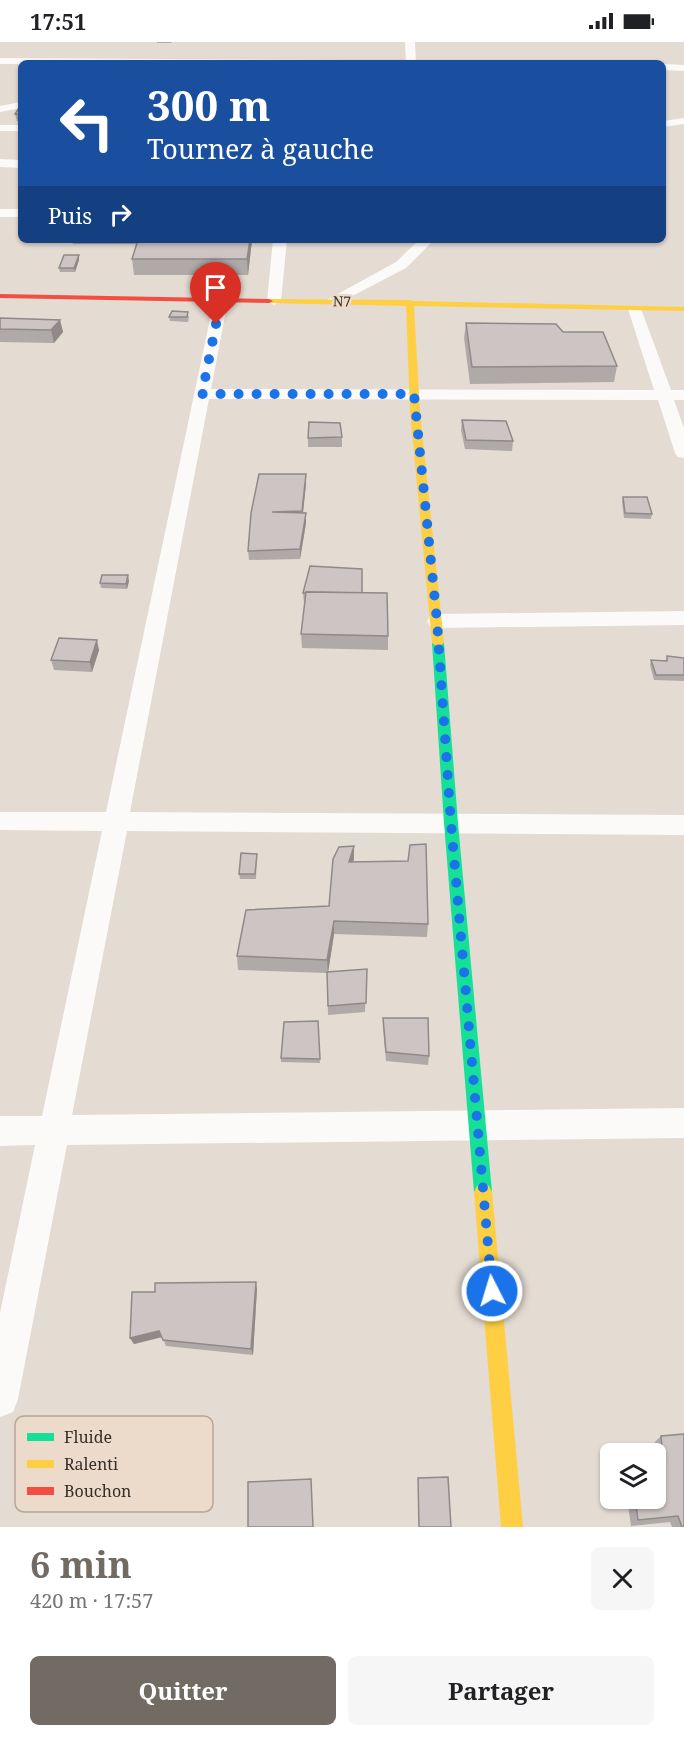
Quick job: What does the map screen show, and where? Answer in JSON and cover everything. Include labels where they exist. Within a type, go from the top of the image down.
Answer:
[{"type":"street","points":[[410,42],[411,60]]},
{"type":"street","points":[[156,60],[298,59]]},
{"type":"street","points":[[0,61],[18,61]]},
{"type":"street","points":[[5,74],[15,61]]},
{"type":"street","points":[[666,67],[684,68]]},
{"type":"street","points":[[0,109],[18,106]]},
{"type":"street","points":[[666,124],[684,121]]},
{"type":"street","points":[[0,128],[18,128]]},
{"type":"street","points":[[0,163],[18,164]]},
{"type":"street","points":[[0,213],[18,213]]},
{"type":"street","points":[[274,301],[280,243]]},
{"type":"street","points":[[332,301],[401,265],[425,243]]},
{"type":"street","name":"N7","points":[[0,296],[684,309]]},
{"type":"street","points":[[0,1399],[221,300]]},
{"type":"street","points":[[410,302],[414,394],[437,621],[451,823],[512,1527]]},
{"type":"street","points":[[635,309],[684,453]]},
{"type":"street","points":[[202,394],[684,395]]},
{"type":"street","points":[[437,621],[684,618]]},
{"type":"street","points":[[0,821],[684,825]]},
{"type":"street","points":[[0,1131],[684,1123]]},
{"type":"building","points":[[137,243],[250,243],[247,259],[132,259]]},
{"type":"building","points":[[64,255],[79,255],[74,268],[59,268]]},
{"type":"building","points":[[172,311],[188,312],[187,317],[169,317]]},
{"type":"building","points":[[0,318],[60,320],[51,330],[0,329]]},
{"type":"building","points":[[466,323],[556,324],[563,332],[603,332],[617,366],[472,367]]},
{"type":"building","points":[[462,420],[506,421],[513,441],[466,440]]},
{"type":"building","points":[[309,422],[340,423],[342,437],[308,438]]},
{"type":"building","points":[[259,474],[306,474],[302,511],[272,512],[306,513],[300,549],[248,551],[251,513]]},
{"type":"building","points":[[623,497],[647,497],[652,514],[625,513]]},
{"type":"building","points":[[310,566],[362,569],[362,593],[303,593]]},
{"type":"building","points":[[102,575],[128,575],[126,584],[100,583]]},
{"type":"building","points":[[306,592],[387,593],[388,636],[301,634]]},
{"type":"building","points":[[59,638],[97,640],[90,662],[51,660]]},
{"type":"building","points":[[667,656],[684,658],[684,675],[656,675],[651,660],[667,661]]},
{"type":"building","points":[[426,844],[428,924],[334,921],[327,960],[237,956],[246,910],[329,906],[333,859],[339,847],[354,846],[349,862],[408,861],[410,845]]},
{"type":"building","points":[[241,853],[257,854],[255,874],[239,874]]},
{"type":"building","points":[[367,969],[366,1003],[328,1006],[327,972]]},
{"type":"building","points":[[383,1018],[428,1018],[429,1056],[386,1052]]},
{"type":"building","points":[[318,1021],[320,1059],[281,1058],[284,1022]]},
{"type":"building","points":[[256,1282],[251,1349],[163,1340],[159,1331],[130,1338],[132,1292],[155,1292],[155,1283]]},
{"type":"building","points":[[684,1434],[684,1527],[678,1516],[638,1520],[636,1509],[666,1509],[666,1443],[662,1443],[661,1436]]},
{"type":"building","points":[[448,1477],[451,1527],[419,1527],[418,1478]]},
{"type":"building","points":[[311,1479],[313,1527],[248,1527],[248,1482]]},
{"type":"traffic: fast","points":[[438,643],[483,1192]]},
{"type":"traffic: slow","points":[[269,301],[684,309]]},
{"type":"traffic: slow","points":[[410,302],[415,411],[438,643]]},
{"type":"traffic: slow","points":[[483,1192],[512,1527]]},
{"type":"traffic: jam","points":[[0,296],[269,301]]},
{"type":"route","points":[[216,324],[202,394],[414,394],[437,621],[451,823],[492,1291]]}]
